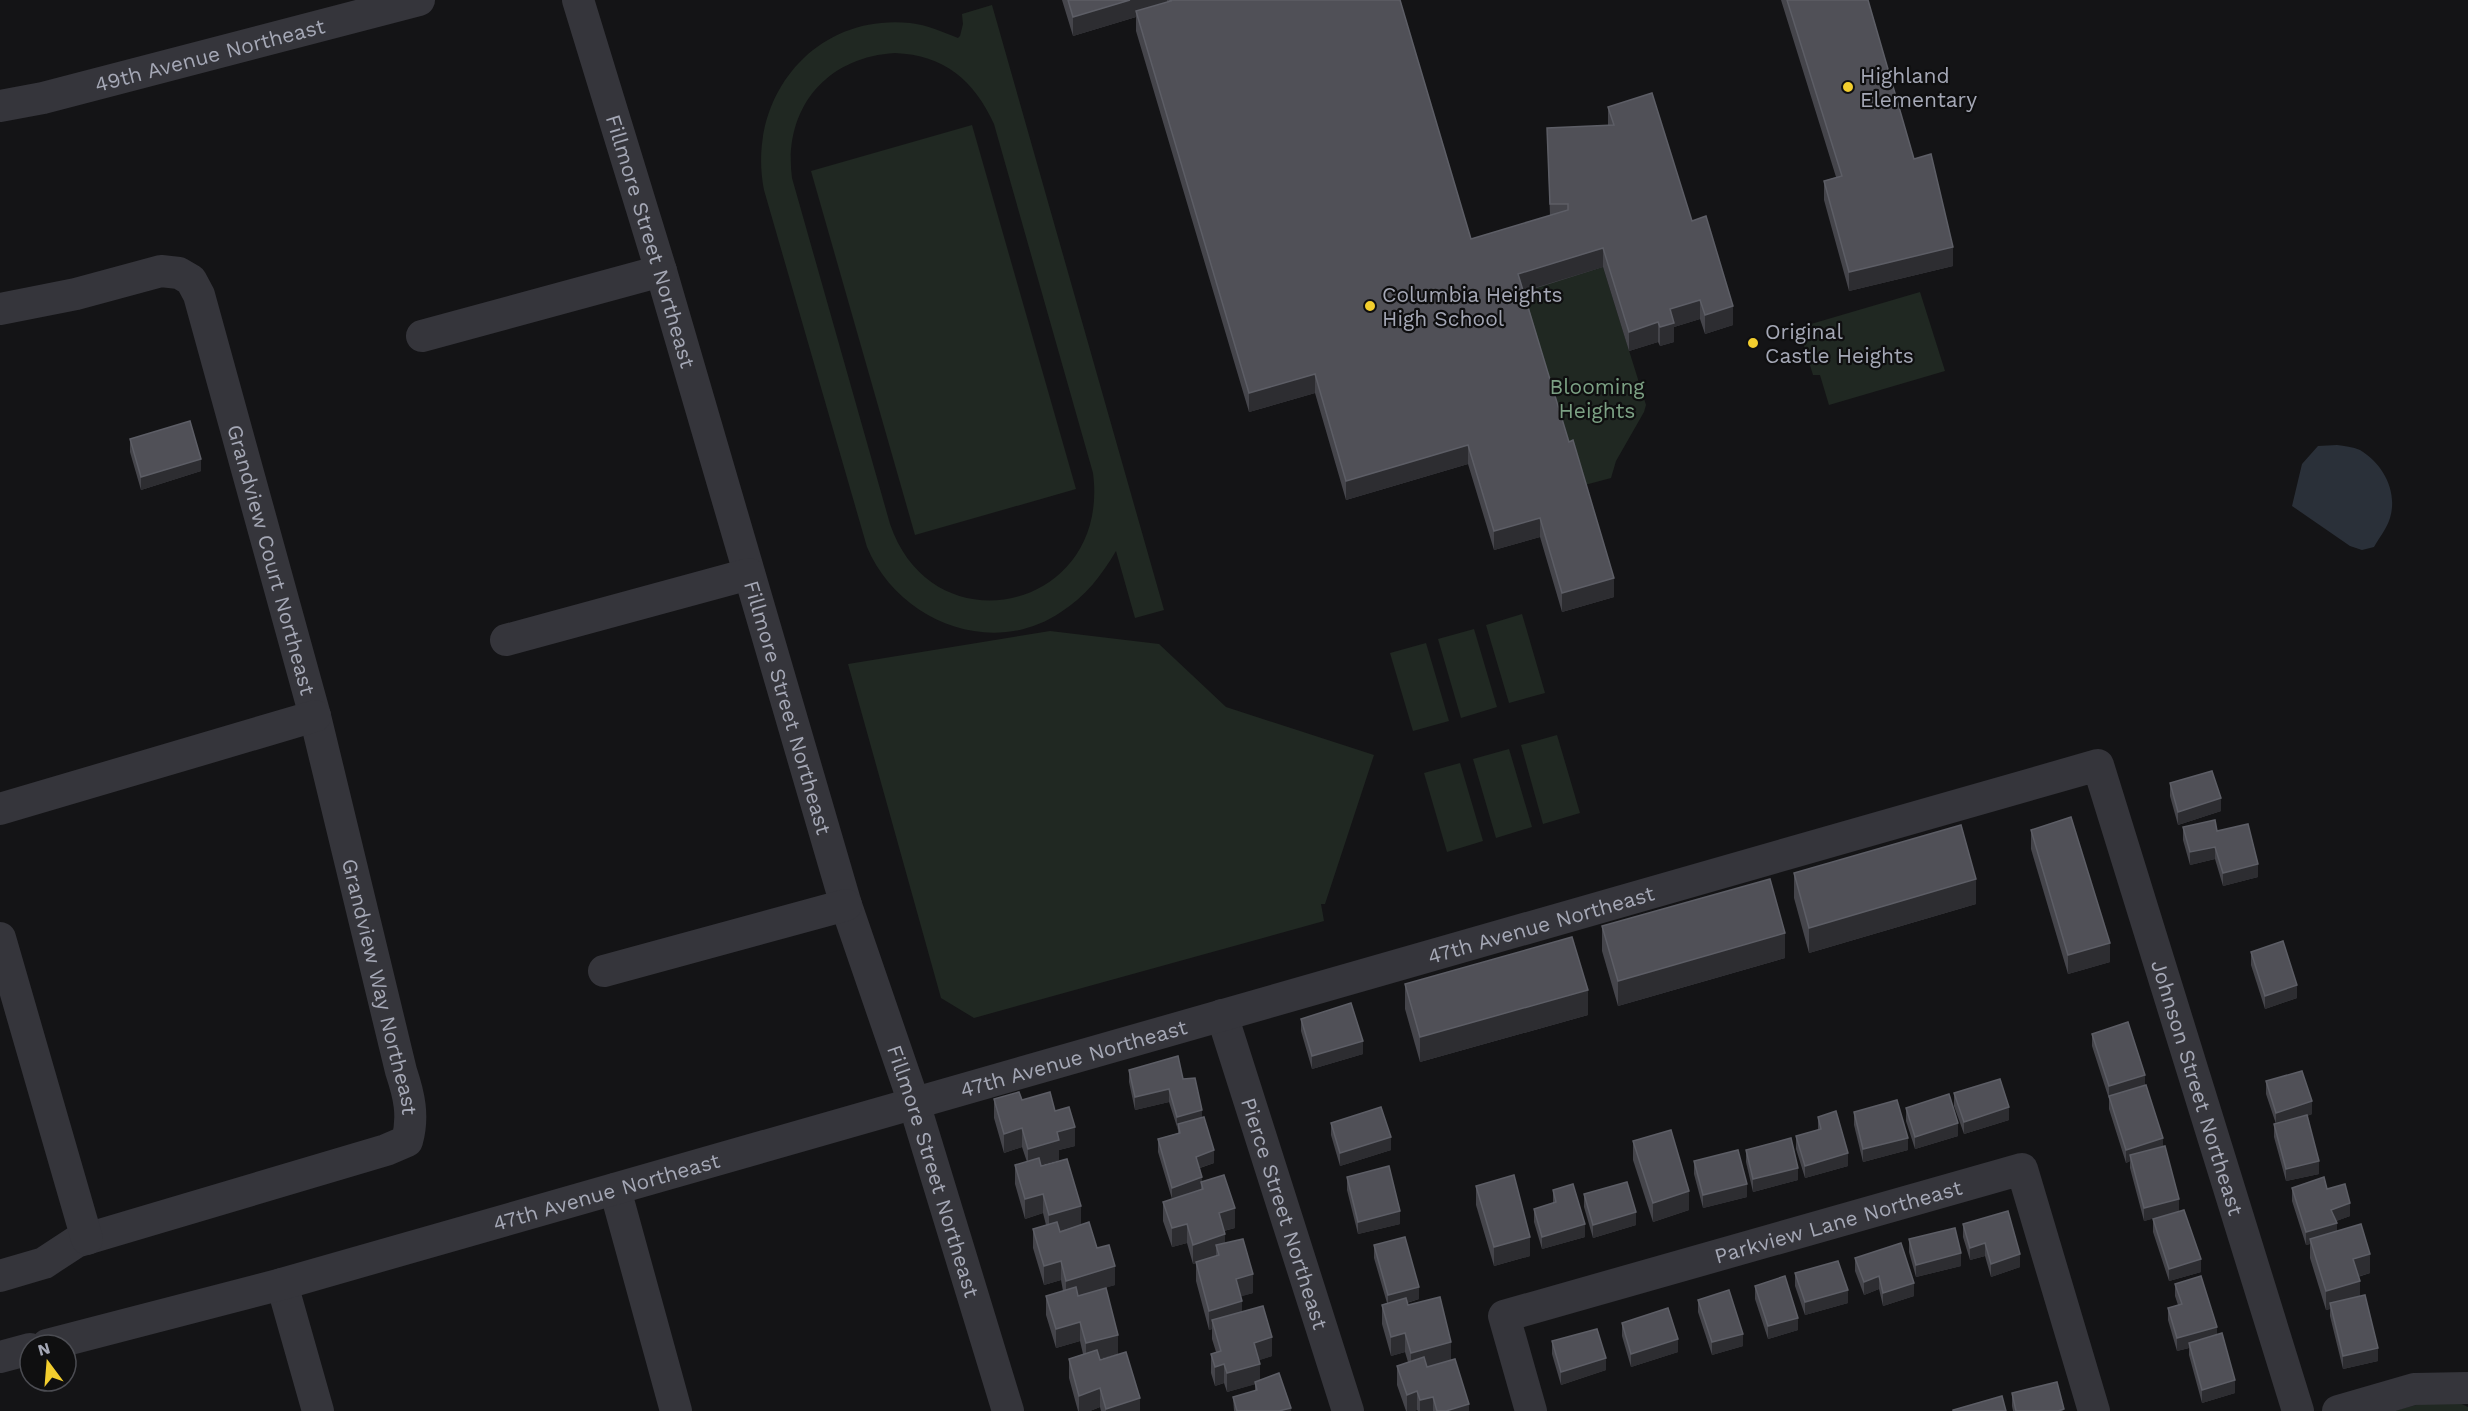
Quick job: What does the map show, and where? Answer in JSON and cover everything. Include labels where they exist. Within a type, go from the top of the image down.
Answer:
[{"type":"street","name":"49th Avenue Northeast","points":[[0,106],[43,98],[420,0]]},
{"type":"street","name":"Fillmore Street Northeast","points":[[578,0],[661,271],[846,905],[914,1103],[1008,1411]]},
{"type":"street","name":"Grandview Court Northeast","points":[[0,309],[76,294],[161,271],[179,273],[191,280],[199,295],[315,716],[0,809]]},
{"type":"street","points":[[422,336],[661,271]]},
{"type":"street","points":[[506,640],[749,574]]},
{"type":"street","name":"Grandview Way Northeast","points":[[0,1276],[44,1263],[76,1242],[358,1160],[407,1141],[411,1123],[409,1093],[401,1071],[315,716]]},
{"type":"street","name":"47th Avenue Northeast","points":[[78,1337],[282,1284],[2098,765]]},
{"type":"street","name":"Johnson Street Northeast","points":[[2098,765],[2298,1411]]},
{"type":"street","points":[[604,971],[846,905]]},
{"type":"street","points":[[0,938],[87,1239]]},
{"type":"street","name":"Pierce Street Northeast","points":[[1222,1015],[1348,1411]]},
{"type":"street","name":"Parkview Lane Northeast","points":[[1531,1411],[1504,1316],[2022,1168],[2094,1411]]},
{"type":"street","points":[[615,1189],[676,1411]]},
{"type":"street","points":[[282,1284],[318,1411]]},
{"type":"street","points":[[0,1357],[18,1352]]},
{"type":"street","points":[[2338,1411],[2414,1389],[2468,1388]]},
{"type":"green space","points":[[992,5],[1164,610],[1135,618],[1116,551],[1092,585],[1061,612],[1034,626],[1006,632],[977,632],[950,625],[924,612],[901,595],[881,573],[867,547],[764,190],[761,156],[766,124],[777,95],[794,69],[816,47],[844,32],[875,24],[910,23],[929,27],[958,38],[963,24],[962,14]],"holes":[[[895,53],[913,55],[943,65],[967,83],[986,108],[994,124],[1093,473],[1091,520],[1075,557],[1048,583],[1014,598],[978,600],[942,589],[912,564],[890,524],[792,178],[791,153],[794,130],[802,110],[829,76],[848,65],[870,57]]]},
{"type":"green space","points":[[972,125],[1076,489],[915,535],[811,171]]},
{"type":"green space","name":"Blooming Heights","points":[[1603,267],[1646,405],[1616,461],[1611,478],[1581,486],[1518,293]]},
{"type":"green space","points":[[1920,292],[1945,371],[1829,405],[1820,375],[1813,375],[1800,333],[1806,332],[1811,324]]},
{"type":"green space","points":[[1522,614],[1545,693],[1509,703],[1486,625]]},
{"type":"green space","points":[[1474,629],[1497,707],[1461,718],[1438,639]]},
{"type":"green space","points":[[1050,631],[1159,644],[1226,707],[1374,755],[1325,904],[1321,904],[1324,921],[974,1018],[941,998],[848,664]]},
{"type":"green space","points":[[1426,643],[1449,721],[1413,731],[1390,653]]},
{"type":"green space","points":[[1557,735],[1580,813],[1543,824],[1521,745]]},
{"type":"green space","points":[[1509,749],[1532,827],[1496,838],[1473,759]]},
{"type":"green space","points":[[1460,763],[1483,841],[1447,852],[1424,773]]},
{"type":"green space","points":[[2451,1399],[2468,1407],[2468,1411],[2394,1411],[2416,1405]]},
{"type":"shaded area","points":[[2337,445],[2360,450],[2376,463],[2387,479],[2392,508],[2385,529],[2374,547],[2362,550],[2350,546],[2292,506],[2302,464],[2318,446]]},
{"type":"building","points":[[1068,0],[1130,0],[1073,17]]},
{"type":"building","name":"Columbia Heights High School","points":[[1170,0],[1400,0],[1471,239],[1568,210],[1568,204],[1550,204],[1547,128],[1614,125],[1608,107],[1652,93],[1692,221],[1706,216],[1733,306],[1705,315],[1700,300],[1670,309],[1674,323],[1660,327],[1658,322],[1629,332],[1603,248],[1518,274],[1569,442],[1573,440],[1614,578],[1562,593],[1540,518],[1494,531],[1468,445],[1346,481],[1315,374],[1249,393],[1136,11]]},
{"type":"building","name":"Highland Elementary","points":[[1787,0],[1868,0],[1914,159],[1931,154],[1953,247],[1849,272],[1824,181],[1842,176]]},
{"type":"building","points":[[190,421],[201,459],[141,477],[130,439]]},
{"type":"building","points":[[2212,771],[2221,798],[2178,812],[2170,783]]},
{"type":"building","points":[[2071,817],[2110,943],[2068,955],[2031,830]]},
{"type":"building","points":[[2215,820],[2217,831],[2248,824],[2258,864],[2223,873],[2215,847],[2190,852],[2183,827]]},
{"type":"building","points":[[1961,825],[1976,879],[1809,928],[1794,873]]},
{"type":"building","points":[[1770,879],[1785,933],[1618,981],[1602,926]]},
{"type":"building","points":[[1572,937],[1588,990],[1420,1037],[1405,984]]},
{"type":"building","points":[[2283,941],[2297,985],[2265,996],[2251,952]]},
{"type":"building","points":[[1351,1003],[1363,1041],[1312,1056],[1301,1019]]},
{"type":"building","points":[[2128,1022],[2145,1075],[2109,1086],[2092,1034]]},
{"type":"building","points":[[1178,1056],[1183,1079],[1195,1078],[1202,1110],[1177,1117],[1169,1089],[1135,1097],[1129,1070]]},
{"type":"building","points":[[2302,1071],[2312,1101],[2276,1113],[2266,1081]]},
{"type":"building","points":[[2000,1079],[2009,1107],[1964,1122],[1954,1093]]},
{"type":"building","points":[[2146,1085],[2163,1138],[2126,1150],[2109,1096]]},
{"type":"building","points":[[1019,1092],[1022,1100],[1050,1092],[1055,1111],[1069,1107],[1075,1127],[1057,1132],[1059,1140],[1028,1149],[1022,1128],[1004,1134],[994,1099]]},
{"type":"building","points":[[1949,1094],[1958,1123],[1915,1137],[1906,1108]]},
{"type":"building","points":[[1897,1100],[1908,1138],[1863,1149],[1854,1112]]},
{"type":"building","points":[[1381,1107],[1391,1137],[1340,1153],[1331,1123]]},
{"type":"building","points":[[1836,1111],[1848,1153],[1805,1166],[1796,1136],[1821,1129],[1818,1117]]},
{"type":"building","points":[[2307,1115],[2319,1161],[2286,1169],[2274,1124]]},
{"type":"building","points":[[1204,1117],[1214,1150],[1196,1157],[1202,1177],[1172,1188],[1158,1139],[1180,1133],[1178,1124]]},
{"type":"building","points":[[1671,1130],[1689,1191],[1653,1203],[1633,1141]]},
{"type":"building","points":[[1791,1138],[1798,1168],[1753,1179],[1746,1150]]},
{"type":"building","points":[[2165,1146],[2179,1199],[2144,1208],[2130,1155]]},
{"type":"building","points":[[1738,1150],[1747,1184],[1703,1195],[1694,1161]]},
{"type":"building","points":[[1039,1158],[1041,1166],[1067,1159],[1081,1206],[1049,1215],[1043,1194],[1025,1199],[1015,1165]]},
{"type":"building","points":[[1389,1166],[1400,1211],[1358,1222],[1347,1177]]},
{"type":"building","points":[[1224,1175],[1235,1208],[1219,1213],[1225,1234],[1193,1245],[1187,1224],[1172,1228],[1163,1202],[1203,1189],[1201,1182]]},
{"type":"building","points":[[1514,1175],[1530,1237],[1494,1247],[1476,1186]]},
{"type":"building","points":[[2324,1177],[2327,1189],[2345,1184],[2350,1203],[2331,1210],[2337,1223],[2306,1232],[2292,1188]]},
{"type":"building","points":[[1627,1182],[1636,1212],[1593,1225],[1584,1194]]},
{"type":"building","points":[[1573,1184],[1585,1224],[1542,1237],[1534,1209],[1556,1202],[1553,1190]]},
{"type":"building","points":[[2184,1210],[2201,1259],[2169,1269],[2153,1219]]},
{"type":"building","points":[[2008,1211],[2020,1254],[1991,1264],[1985,1243],[1970,1248],[1963,1224]]},
{"type":"building","points":[[1057,1222],[1060,1232],[1089,1222],[1097,1248],[1109,1245],[1115,1266],[1066,1281],[1061,1261],[1044,1266],[1033,1229]]},
{"type":"building","points":[[2361,1224],[2370,1254],[2353,1259],[2360,1281],[2326,1291],[2310,1239]]},
{"type":"building","points":[[1955,1228],[1961,1253],[1916,1265],[1909,1239]]},
{"type":"building","points":[[1405,1237],[1419,1287],[1388,1295],[1374,1245]]},
{"type":"building","points":[[1243,1239],[1253,1274],[1236,1279],[1242,1301],[1209,1311],[1196,1262],[1219,1255],[1216,1245]]},
{"type":"building","points":[[1901,1243],[1914,1283],[1883,1293],[1879,1276],[1864,1282],[1855,1258]]},
{"type":"building","points":[[1838,1261],[1848,1290],[1805,1302],[1795,1273]]},
{"type":"building","points":[[1785,1276],[1798,1318],[1768,1326],[1755,1286]]},
{"type":"building","points":[[2201,1276],[2217,1327],[2177,1338],[2168,1308],[2182,1304],[2175,1284]]},
{"type":"building","points":[[1076,1287],[1078,1296],[1106,1288],[1118,1335],[1086,1343],[1080,1322],[1056,1329],[1046,1296]]},
{"type":"building","points":[[1729,1290],[1743,1334],[1712,1342],[1698,1300]]},
{"type":"building","points":[[2365,1295],[2378,1348],[2343,1356],[2330,1303]]},
{"type":"building","points":[[1440,1297],[1451,1342],[1411,1353],[1405,1333],[1391,1337],[1382,1305],[1406,1298],[1408,1305]]},
{"type":"building","points":[[1263,1306],[1272,1337],[1254,1343],[1260,1364],[1227,1373],[1224,1364],[1215,1367],[1211,1354],[1221,1351],[1212,1320]]},
{"type":"building","points":[[1668,1308],[1678,1339],[1631,1354],[1622,1323]]},
{"type":"building","points":[[1597,1329],[1606,1358],[1561,1372],[1552,1341]]},
{"type":"building","points":[[2222,1333],[2235,1380],[2202,1390],[2189,1343]]},
{"type":"building","points":[[1097,1350],[1100,1360],[1126,1352],[1140,1398],[1106,1409],[1100,1388],[1079,1396],[1069,1359]]},
{"type":"building","points":[[1424,1357],[1427,1367],[1455,1359],[1469,1404],[1446,1411],[1437,1411],[1433,1397],[1420,1400],[1417,1391],[1407,1395],[1397,1366]]},
{"type":"building","points":[[1279,1373],[1291,1408],[1279,1411],[1237,1411],[1233,1397],[1257,1390],[1255,1382]]},
{"type":"building","points":[[2057,1382],[2064,1409],[2016,1411],[2012,1393]]},
{"type":"building","points":[[2002,1396],[2006,1411],[1953,1411],[1953,1410]]},
{"type":"place","name":"Highland Elementary","points":[[1848,87]]},
{"type":"place","name":"Columbia Heights High School","points":[[1370,306]]},
{"type":"place","name":"Original Castle Heights","points":[[1753,343]]}]
